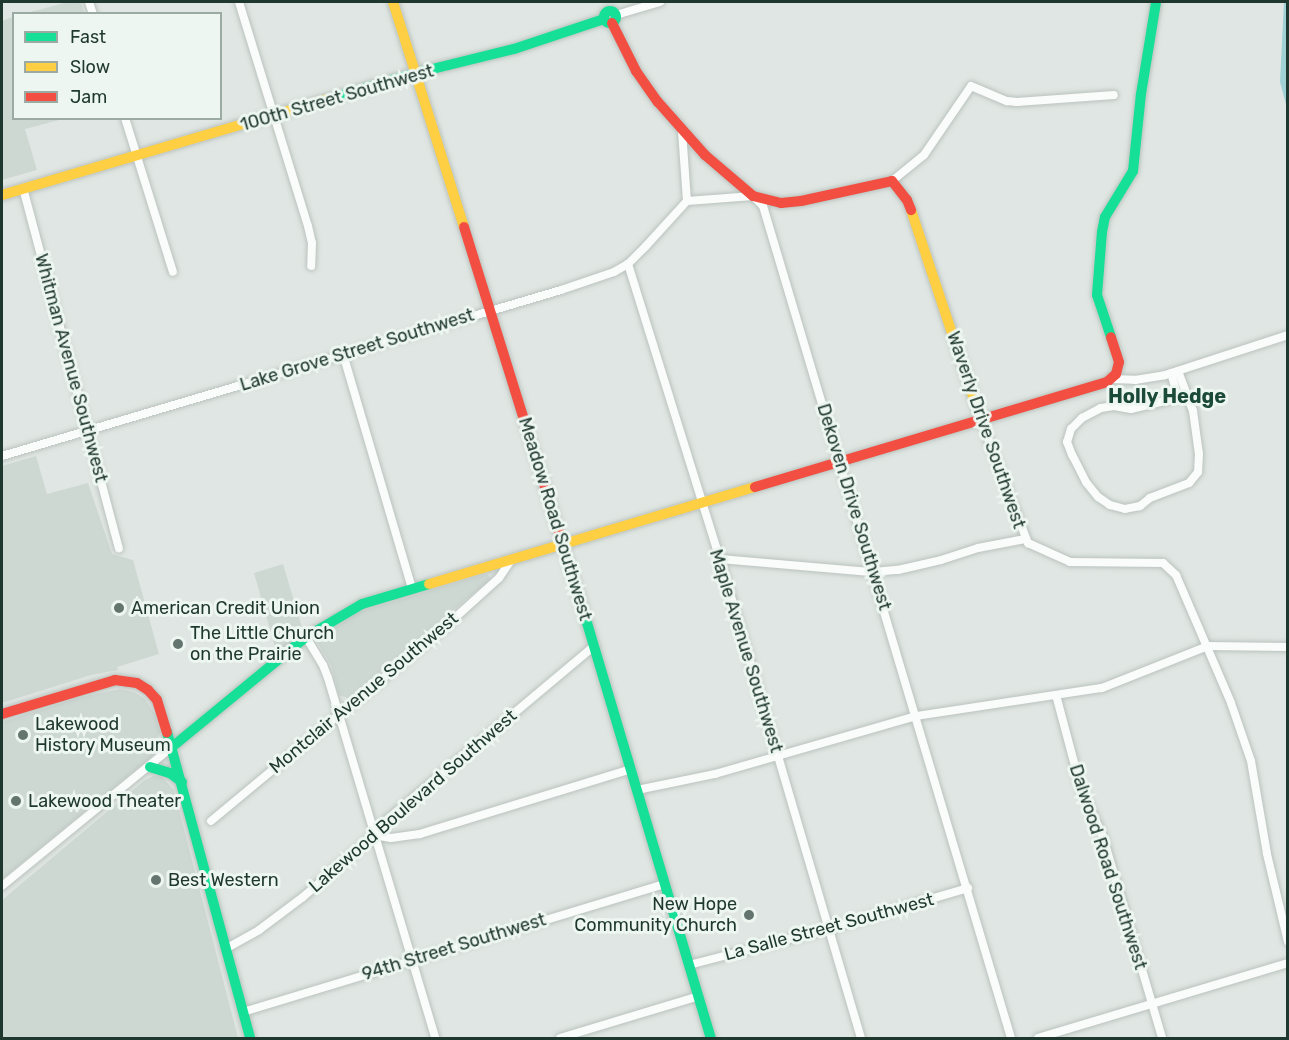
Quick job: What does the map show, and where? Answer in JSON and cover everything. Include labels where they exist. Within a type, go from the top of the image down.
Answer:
[{"type":"street","points":[[239,2],[310,234],[311,266]]},
{"type":"street","name":"Meadow Road Southwest","points":[[393,2],[491,310],[711,1038]]},
{"type":"street","name":"100th Street Southwest","points":[[2,195],[416,73],[514,50],[608,14],[660,2]]},
{"type":"street","points":[[2,886],[306,637],[362,604],[1101,385],[1111,379],[1118,369],[1119,362],[1099,308],[1098,273],[1105,217],[1130,179],[1136,158],[1141,94],[1156,2]]},
{"type":"street","name":"Dekoven Drive Southwest","points":[[608,14],[636,71],[682,131],[764,206],[1011,1038]]},
{"type":"street","points":[[682,131],[687,201],[753,196],[781,202],[801,201],[892,181],[924,154],[971,86],[1007,102],[1114,95]]},
{"type":"street","points":[[126,120],[173,272]]},
{"type":"street","name":"Waverly Drive Southwest","points":[[892,181],[907,200],[916,224],[981,420],[1025,539],[1044,552],[1070,562],[1166,564],[1176,575],[1231,703],[1251,761],[1267,854],[1286,921],[1287,942]]},
{"type":"street","name":"Whitman Avenue Southwest","points":[[23,188],[119,548]]},
{"type":"street","name":"Lake Grove Street Southwest","points":[[2,456],[561,290],[628,264],[687,201]]},
{"type":"street","name":"Maple Avenue Southwest","points":[[628,264],[720,559],[861,1038]]},
{"type":"street","points":[[1111,379],[1135,380],[1174,372],[1287,335]]},
{"type":"street","points":[[343,354],[412,588]]},
{"type":"street","points":[[1174,372],[1182,397],[1193,411],[1199,454],[1198,472],[1189,483],[1150,498],[1140,506],[1125,509],[1110,505],[1098,497],[1086,482],[1072,455],[1067,442],[1071,429],[1082,418],[1101,408],[1114,406],[1131,409],[1182,397]]},
{"type":"street","points":[[720,559],[873,572],[908,568],[978,548],[1025,539]]},
{"type":"street","name":"Montclair Avenue Southwest","points":[[211,821],[447,625],[499,578],[511,560]]},
{"type":"street","points":[[306,637],[323,665],[435,1038]]},
{"type":"street","name":"Lakewood Boulevard Southwest","points":[[227,948],[269,923],[374,835],[382,824],[594,646]]},
{"type":"street","points":[[637,790],[715,774],[916,716],[1056,695],[1121,682],[1208,646],[1287,647]]},
{"type":"street","points":[[2,714],[107,681],[128,680],[143,687],[157,700],[182,782],[250,1038]]},
{"type":"street","name":"Dalwood Road Southwest","points":[[1056,695],[1081,788],[1103,837],[1162,1038]]},
{"type":"street","points":[[150,767],[164,770],[182,782]]},
{"type":"street","points":[[374,835],[391,838],[420,834],[631,769]]},
{"type":"street","name":"94th Street Southwest","points":[[243,1012],[665,884]]},
{"type":"street","name":"La Salle Street Southwest","points":[[689,965],[828,929],[968,888]]},
{"type":"street","points":[[1038,1038],[1287,963]]},
{"type":"street","points":[[560,1038],[699,996]]},
{"type":"shaded area","points":[[68,2],[81,2],[84,12],[31,12]]},
{"type":"shaded area","points":[[12,17],[12,120],[59,120],[25,129],[37,170],[2,180],[2,21]]},
{"type":"shaded area","points":[[36,456],[47,494],[88,483],[112,554],[133,560],[159,654],[117,667],[118,670],[91,675],[2,703],[2,466]]},
{"type":"shaded area","points":[[283,564],[303,631],[277,654],[254,573]]},
{"type":"shaded area","points":[[487,574],[490,578],[488,581],[352,695],[348,698],[339,695],[331,665],[316,640],[359,612]]},
{"type":"shaded area","points":[[120,689],[134,692],[145,699],[154,713],[160,732],[154,750],[156,753],[2,879],[2,722],[78,698]]},
{"type":"shaded area","points":[[153,776],[162,777],[174,790],[238,1038],[2,1038],[2,900],[145,780]]},
{"type":"water","points":[[1284,2],[1288,2],[1287,108],[1280,82]]},
{"type":"traffic: fast","points":[[1111,337],[1097,295],[1102,232],[1105,217],[1133,171],[1141,94],[1156,2]]},
{"type":"traffic: fast","points":[[612,11],[615,12],[616,17],[615,22],[608,23],[605,22],[604,15],[605,12],[612,11]]},
{"type":"traffic: fast","points":[[329,99],[416,73],[514,49],[604,19]]},
{"type":"traffic: fast","points":[[172,747],[306,637],[362,604],[429,584]]},
{"type":"traffic: fast","points":[[582,606],[711,1038]]},
{"type":"traffic: fast","points":[[167,732],[250,1038]]},
{"type":"traffic: fast","points":[[150,767],[170,773],[182,782]]},
{"type":"traffic: slow","points":[[393,2],[464,227]]},
{"type":"traffic: slow","points":[[2,195],[329,99]]},
{"type":"traffic: slow","points":[[911,210],[981,420]]},
{"type":"traffic: slow","points":[[429,584],[755,487]]},
{"type":"traffic: jam","points":[[612,23],[636,71],[658,102],[705,155],[753,196],[781,203],[801,201],[892,181],[907,200],[911,210]]},
{"type":"traffic: jam","points":[[464,227],[582,606]]},
{"type":"traffic: jam","points":[[755,487],[1107,382],[1116,374],[1119,362],[1111,337]]},
{"type":"traffic: jam","points":[[2,714],[115,680],[137,683],[148,690],[157,700],[167,732]]},
{"type":"place","name":"American Credit Union","points":[[119,608]]},
{"type":"place","name":"The Little Church on the Prairie","points":[[178,644]]},
{"type":"place","name":"Lakewood History Museum","points":[[23,735]]},
{"type":"place","name":"Lakewood Theater","points":[[16,801]]},
{"type":"place","name":"Best Western","points":[[156,880]]},
{"type":"place","name":"New Hope Community Church","points":[[749,915]]},
{"type":"district","name":"Holly Hedge","points":[[1167,396]]}]
